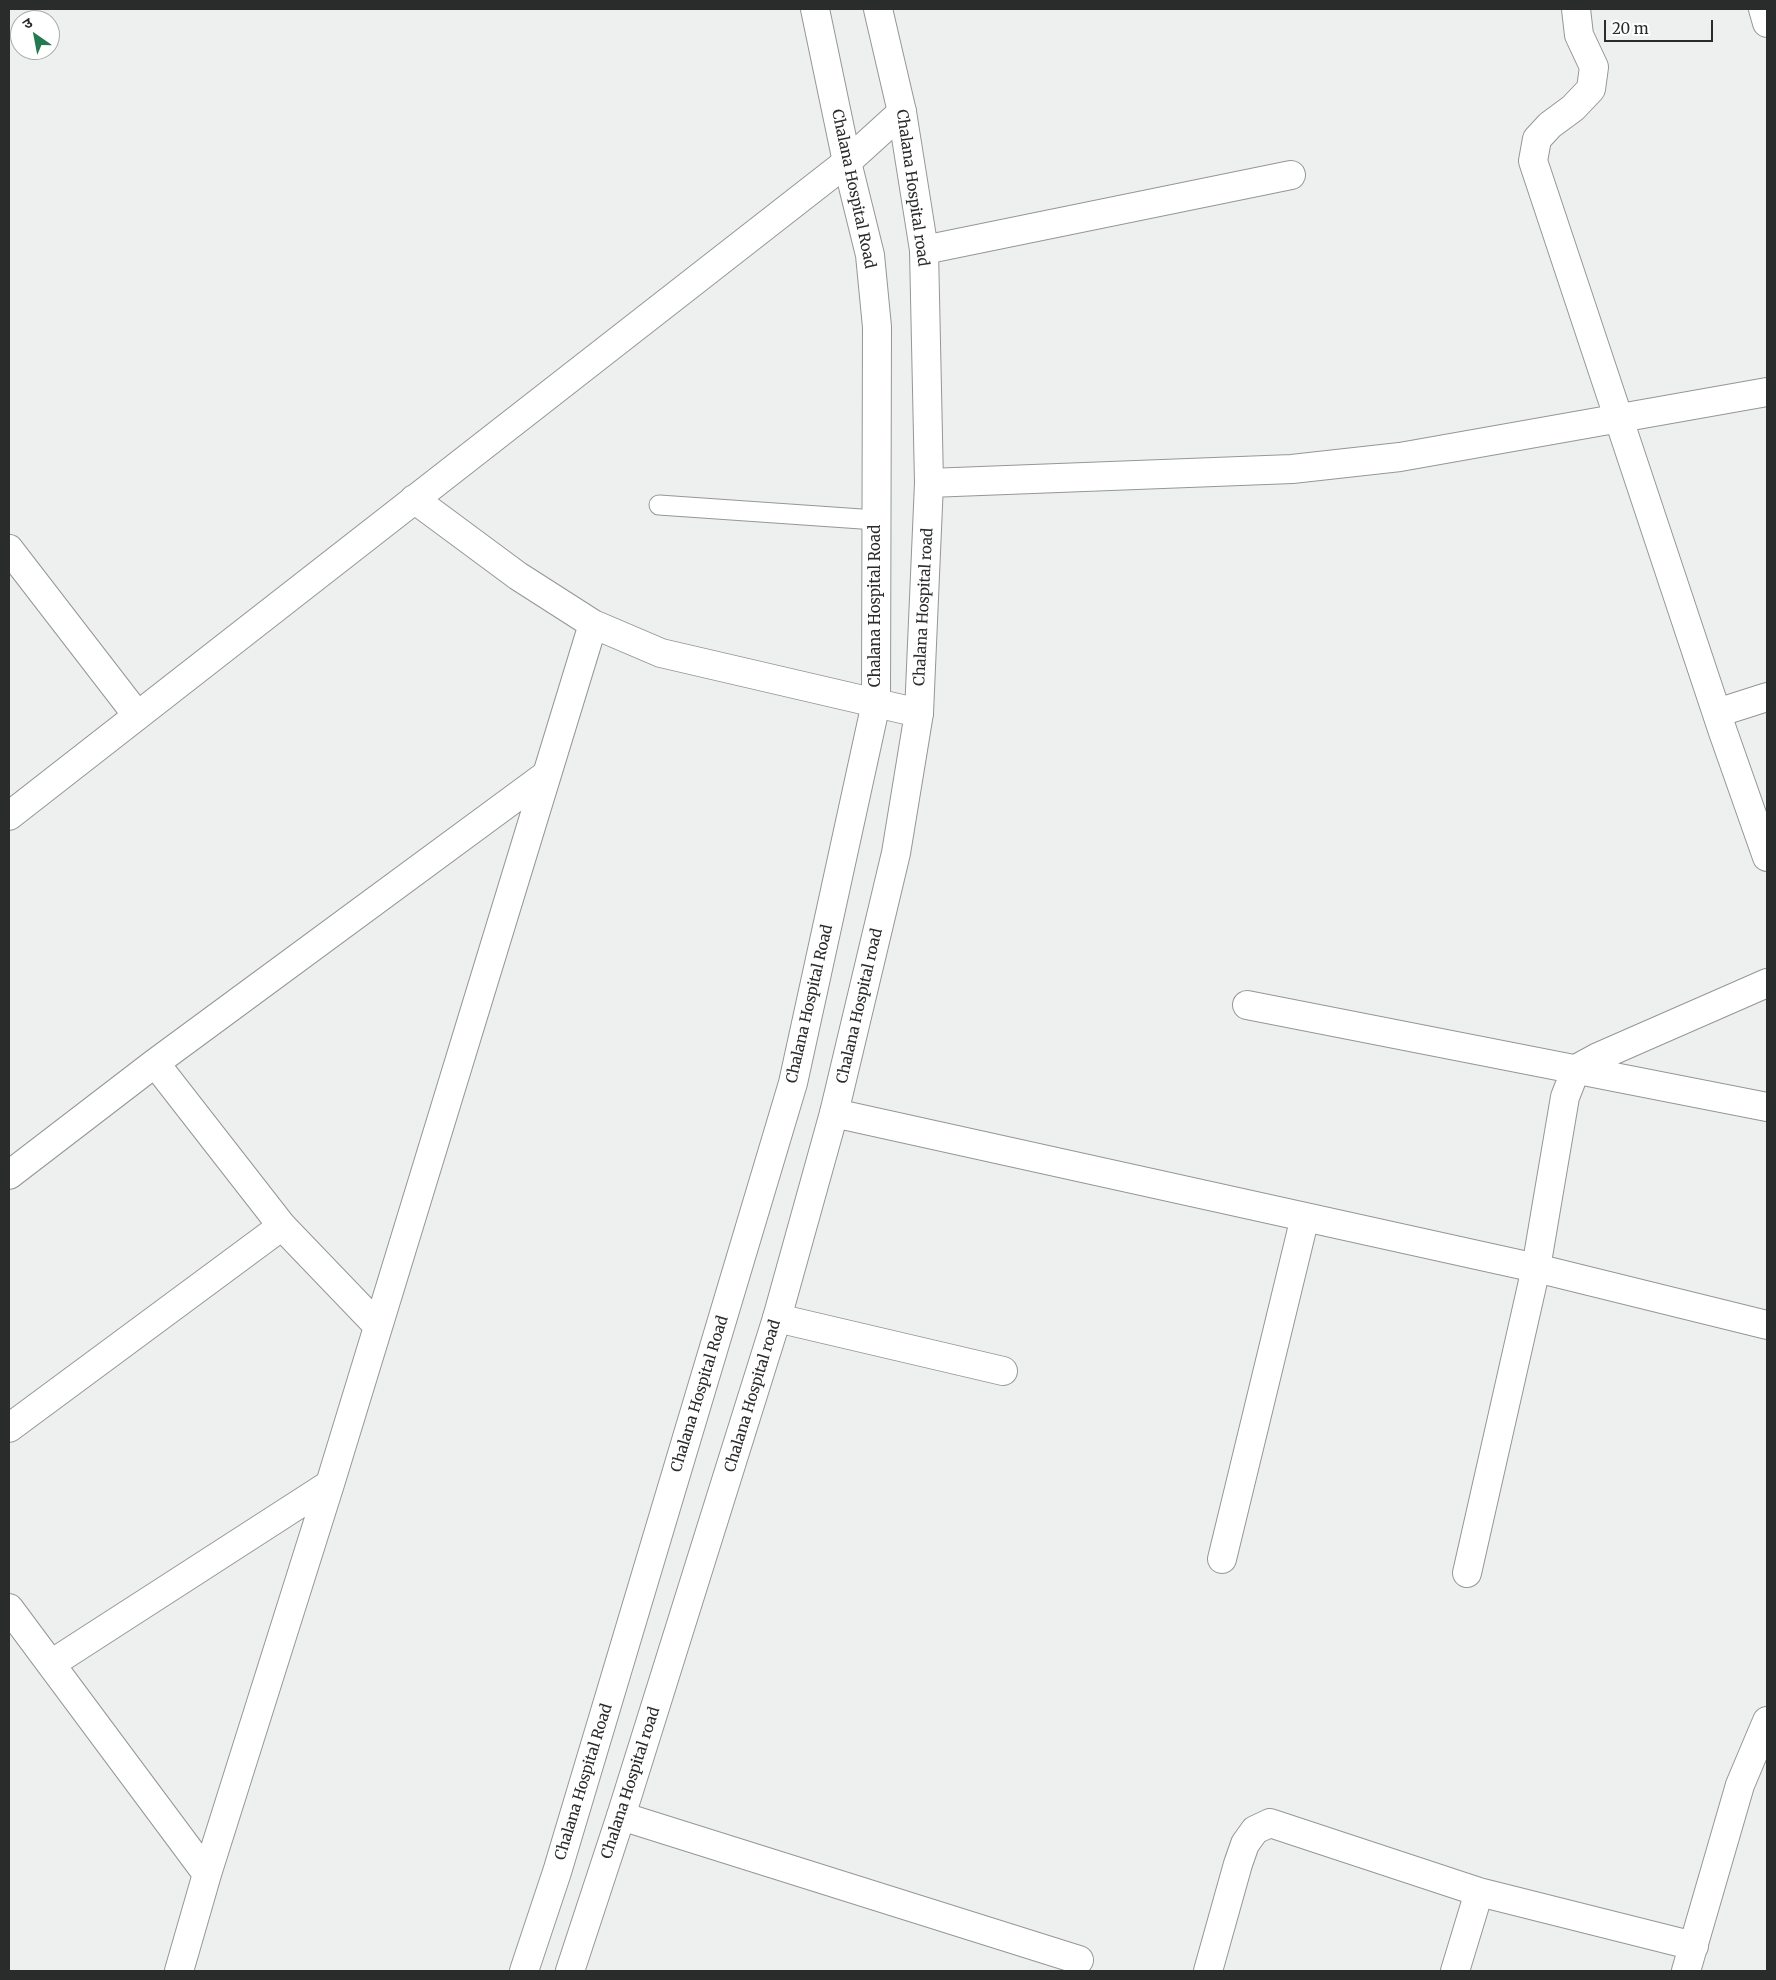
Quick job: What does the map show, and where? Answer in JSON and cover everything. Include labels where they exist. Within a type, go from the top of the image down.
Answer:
[{"type":"street","name":"Chalana Hospital Road","points":[[524,1971],[563,1853],[792,1083],[876,703],[877,327],[870,255],[847,162],[815,9]]},
{"type":"street","name":"Chalana Hospital road","points":[[570,1971],[621,1816],[777,1318],[834,1113],[896,853],[919,713],[929,483],[924,250],[902,112],[878,9]]},
{"type":"street","points":[[1576,9],[1579,35],[1594,67],[1591,89],[1537,138],[1533,161],[1717,713],[1767,857]]},
{"type":"street","points":[[1763,9],[1767,23]]},
{"type":"street","points":[[9,816],[847,162],[902,112]]},
{"type":"street","points":[[924,250],[1291,175]]},
{"type":"street","points":[[929,483],[1292,468],[1400,457],[1767,392]]},
{"type":"street","points":[[414,499],[518,576],[593,624],[660,653],[919,713]]},
{"type":"street","points":[[9,548],[137,715]]},
{"type":"street","points":[[179,1971],[207,1874],[330,1484],[593,624]]},
{"type":"street","points":[[1717,713],[1767,697]]},
{"type":"street","points":[[9,1175],[155,1063],[546,775]]},
{"type":"street","points":[[1467,1573],[1536,1268],[1565,1097],[1576,1069],[1598,1057],[1767,983]]},
{"type":"street","points":[[1246,1005],[1767,1106]]},
{"type":"street","points":[[155,1063],[282,1226],[378,1326]]},
{"type":"street","points":[[834,1113],[1536,1268],[1767,1325]]},
{"type":"street","points":[[1222,1559],[1305,1217]]},
{"type":"street","points":[[9,1428],[282,1226]]},
{"type":"street","points":[[777,1318],[1003,1370]]},
{"type":"street","points":[[51,1664],[330,1484]]},
{"type":"street","points":[[9,1608],[207,1874]]},
{"type":"street","points":[[1686,1971],[1740,1785],[1767,1721]]},
{"type":"street","points":[[621,1816],[1079,1960]]},
{"type":"street","points":[[1208,1971],[1245,1844],[1255,1830],[1270,1823],[1479,1892],[1694,1946]]},
{"type":"street","points":[[1455,1971],[1479,1892]]},
{"type":"lane","points":[[659,505],[876,520]]}]
